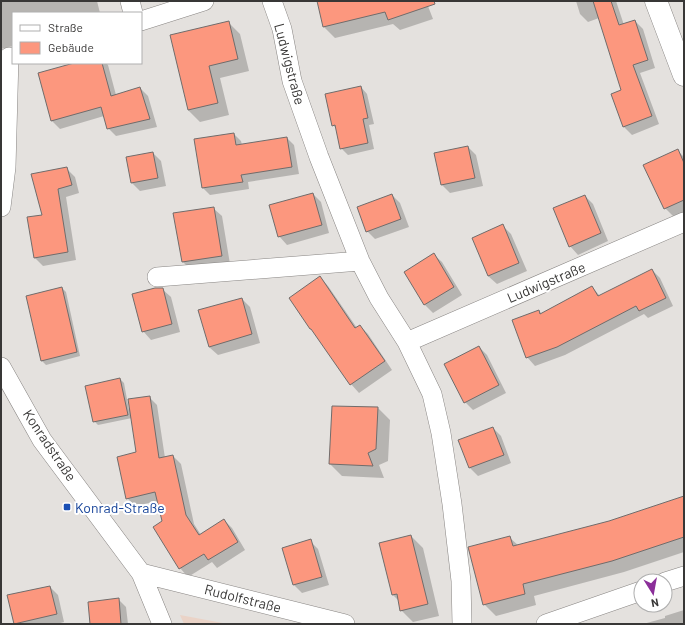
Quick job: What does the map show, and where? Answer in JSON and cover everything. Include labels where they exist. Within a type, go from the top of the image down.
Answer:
[{"type":"street","points":[[130,1],[133,12]]},
{"type":"street","points":[[142,21],[204,1]]},
{"type":"street","name":"Ludwigstraße","points":[[272,1],[282,29],[292,81],[319,157],[360,261],[379,298],[408,342],[432,394],[441,432],[452,504],[462,581],[462,624]]},
{"type":"street","points":[[656,1],[684,75]]},
{"type":"street","points":[[1,207],[6,166],[8,57]]},
{"type":"street","name":"Ludwigstraße","points":[[408,342],[684,222]]},
{"type":"street","points":[[157,277],[360,261]]},
{"type":"street","name":"Konradstraße","points":[[1,366],[42,440],[141,573],[162,624]]},
{"type":"street","name":"Rudolfstraße","points":[[141,573],[345,624]]},
{"type":"street","points":[[673,579],[684,576]]},
{"type":"street","points":[[546,624],[633,594]]},
{"type":"shaded area","points":[[180,615],[228,624],[184,624]]},
{"type":"building","points":[[317,1],[434,1],[435,4],[388,20],[385,12],[323,27]]},
{"type":"building","points":[[593,1],[611,1],[619,25],[635,20],[648,60],[633,65],[652,116],[623,127],[611,94],[621,90]]},
{"type":"building","points":[[229,21],[238,59],[209,66],[218,103],[188,110],[170,35]]},
{"type":"building","points":[[70,64],[102,64],[111,96],[140,87],[150,119],[107,129],[101,107],[51,121],[38,73]]},
{"type":"building","points":[[361,86],[368,118],[363,119],[368,143],[340,149],[335,125],[332,126],[325,94]]},
{"type":"building","points":[[234,133],[236,145],[287,137],[292,167],[241,175],[243,182],[202,188],[194,139]]},
{"type":"building","points":[[468,146],[475,178],[441,185],[434,153]]},
{"type":"building","points":[[678,149],[684,163],[684,200],[664,209],[643,165]]},
{"type":"building","points":[[153,152],[158,178],[131,183],[126,157]]},
{"type":"building","points":[[67,167],[72,185],[58,189],[68,252],[34,258],[27,217],[42,215],[31,174]]},
{"type":"building","points":[[313,193],[322,225],[278,237],[269,205]]},
{"type":"building","points":[[392,194],[401,219],[366,232],[357,207]]},
{"type":"building","points":[[585,195],[601,233],[569,247],[553,208]]},
{"type":"building","points":[[214,207],[222,256],[182,262],[173,213]]},
{"type":"building","points":[[503,224],[519,263],[488,276],[472,238]]},
{"type":"building","points":[[434,253],[454,287],[424,305],[404,272]]},
{"type":"building","points":[[652,269],[666,298],[639,311],[636,306],[557,347],[526,358],[512,320],[539,310],[540,314],[592,286],[598,296]]},
{"type":"building","points":[[320,276],[355,328],[360,325],[385,361],[350,385],[289,298]]},
{"type":"building","points":[[62,287],[77,352],[41,361],[26,296]]},
{"type":"building","points":[[155,288],[163,288],[172,324],[142,332],[132,294]]},
{"type":"building","points":[[242,298],[252,334],[209,347],[198,310]]},
{"type":"building","points":[[479,346],[499,385],[464,403],[444,364]]},
{"type":"building","points":[[120,378],[128,415],[93,422],[85,386]]},
{"type":"building","points":[[150,396],[159,458],[173,455],[186,515],[199,535],[224,519],[238,542],[208,560],[204,554],[179,569],[153,527],[162,521],[155,492],[126,499],[117,457],[136,452],[128,399]]},
{"type":"building","points":[[332,406],[378,407],[376,449],[368,453],[373,466],[329,464]]},
{"type":"building","points":[[493,427],[504,455],[469,468],[458,440]]},
{"type":"building","points":[[684,496],[684,537],[612,561],[523,584],[525,594],[483,605],[468,547],[510,536],[513,546],[609,521]]},
{"type":"building","points":[[411,535],[428,604],[400,611],[397,594],[392,595],[379,543]]},
{"type":"building","points":[[311,539],[322,577],[293,585],[282,548]]},
{"type":"building","points":[[50,586],[57,614],[14,624],[7,595]]},
{"type":"building","points":[[119,598],[121,624],[90,624],[88,602]]},
{"type":"place","name":"Konrad-Straße","points":[[67,507]]}]
